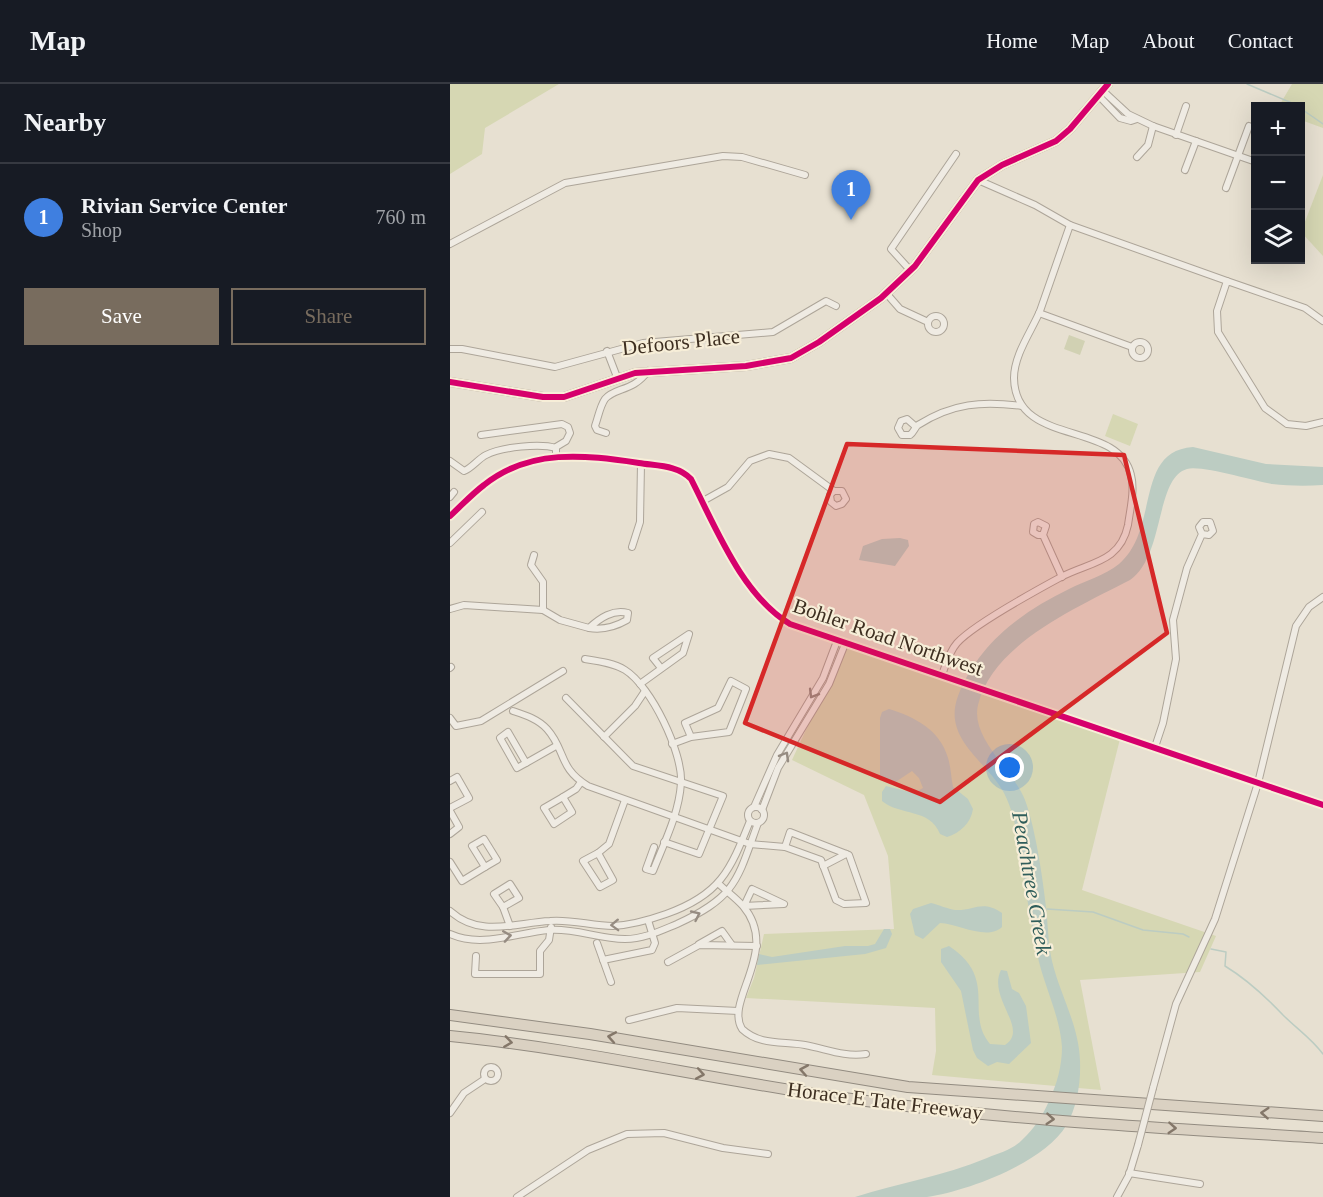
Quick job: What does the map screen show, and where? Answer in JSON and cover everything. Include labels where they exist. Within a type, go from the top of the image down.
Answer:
[{"type":"highway","name":"Horace E Tate Freeway","points":[[450,1016],[590,1034],[868,1081],[1008,1096],[1323,1116]]},
{"type":"highway","name":"Horace E Tate Freeway","points":[[450,1036],[550,1048],[843,1098],[1007,1116],[1323,1138]]},
{"type":"street","points":[[450,382],[555,398],[575,395],[617,377],[649,371],[779,362],[819,342],[886,293],[910,270],[978,180],[1002,165],[1056,141],[1070,129],[1103,90],[1120,118],[1131,121],[1137,119],[1251,160]]},
{"type":"street","points":[[1176,135],[1186,106]]},
{"type":"street","points":[[1137,157],[1148,145],[1153,126]]},
{"type":"street","points":[[1226,188],[1249,126]]},
{"type":"street","points":[[1185,170],[1196,141]]},
{"type":"street","points":[[910,270],[891,249],[956,154]]},
{"type":"street","points":[[450,243],[545,191],[583,178],[723,156],[753,160],[805,175]]},
{"type":"street","points":[[978,180],[1035,205],[1070,225],[1305,308],[1323,321]]},
{"type":"street","points":[[942,675],[951,651],[963,636],[1062,577],[1100,563],[1119,546],[1127,525],[1131,476],[1125,461],[1114,450],[1042,423],[1022,406],[1015,386],[1015,368],[1039,312],[1070,225]]},
{"type":"street","points":[[1227,281],[1217,311],[1218,332],[1265,408],[1279,420],[1297,426],[1323,422]]},
{"type":"street","points":[[886,293],[900,309],[928,322]]},
{"type":"street","name":"Defoors Place","points":[[450,349],[493,354],[555,367],[643,343],[766,333],[826,301],[836,306]]},
{"type":"street","points":[[1039,312],[1132,347]]},
{"type":"street","points":[[607,351],[617,377]]},
{"type":"street","points":[[606,433],[597,430],[595,426],[605,400],[612,394],[639,384],[649,371]]},
{"type":"street","points":[[606,382],[612,394]]},
{"type":"street","points":[[915,426],[963,405],[984,402],[1022,406]]},
{"type":"street","points":[[450,462],[464,471],[496,451],[532,445],[556,448],[566,441],[570,433],[568,427],[562,423],[481,435]]},
{"type":"street","points":[[556,448],[556,456]]},
{"type":"street","points":[[703,501],[728,487],[750,461],[769,454],[789,458],[834,491]]},
{"type":"street","name":"Bohler Road Northwest","points":[[450,516],[497,476],[525,464],[556,456],[588,455],[682,472],[691,479],[745,579],[761,600],[790,624],[1323,805]]},
{"type":"street","points":[[632,548],[640,522],[641,464]]},
{"type":"street","points":[[450,543],[482,512]]},
{"type":"street","points":[[1155,747],[1163,723],[1176,659],[1173,620],[1187,568],[1202,534]]},
{"type":"street","points":[[1043,535],[1062,577]]},
{"type":"street","points":[[534,555],[531,565],[543,582],[543,610]]},
{"type":"street","points":[[1117,1197],[1129,1173],[1138,1145],[1176,1004],[1215,919],[1258,783],[1296,626],[1309,607],[1323,597]]},
{"type":"street","points":[[450,609],[464,605],[543,610],[560,620],[589,628],[601,629],[627,620],[628,613],[618,612],[607,615],[589,628]]},
{"type":"street","points":[[640,684],[683,653],[689,634],[653,658],[661,668]]},
{"type":"street","points":[[450,911],[475,926],[486,928],[550,921],[612,926],[648,920],[693,903],[719,884],[732,865],[750,821],[748,812],[754,807],[777,754],[823,678],[837,641]]},
{"type":"street","points":[[450,934],[466,939],[484,940],[551,930],[612,938],[638,938],[653,935],[704,912],[728,893],[739,875],[758,823],[764,818],[762,810],[778,768],[829,684],[845,644]]},
{"type":"street","points":[[585,659],[621,668],[640,684],[672,744],[679,763],[681,782],[674,817],[653,871],[646,869],[654,847]]},
{"type":"street","points":[[450,718],[456,726],[482,721],[563,671]]},
{"type":"street","points":[[672,744],[691,736],[729,732],[746,689],[731,681],[718,708],[685,723],[691,736]]},
{"type":"street","points":[[604,737],[635,706],[645,691]]},
{"type":"street","points":[[566,698],[633,766],[723,796],[711,830],[699,854],[664,842]]},
{"type":"street","points":[[513,711],[542,724],[568,770],[581,782],[624,800],[750,844],[785,847],[821,860],[836,900],[844,904],[866,903],[849,855],[790,832],[785,847]]},
{"type":"street","points":[[526,763],[508,732],[500,738],[517,768],[526,763],[556,746]]},
{"type":"street","points":[[450,781],[457,777],[469,798],[450,810],[459,827],[450,834]]},
{"type":"street","points":[[563,797],[572,812],[554,824],[544,808],[576,789],[581,782]]},
{"type":"street","points":[[598,853],[613,880],[600,887],[583,861],[609,844],[624,800]]},
{"type":"street","points":[[754,807],[762,810]]},
{"type":"street","points":[[750,821],[758,823]]},
{"type":"street","points":[[450,862],[462,881],[497,860],[484,839],[472,846],[485,867]]},
{"type":"street","points":[[823,866],[846,854]]},
{"type":"street","points":[[719,884],[744,906],[754,928],[757,946],[738,1011],[738,1021],[742,1029],[762,1041],[805,1045],[846,1056],[866,1054]]},
{"type":"street","points":[[752,889],[784,904],[774,905],[744,906],[752,889]]},
{"type":"street","points":[[503,907],[510,926]]},
{"type":"street","points":[[603,960],[652,950],[655,942],[648,920]]},
{"type":"street","points":[[476,956],[475,975],[540,974],[540,951],[549,940],[550,921]]},
{"type":"street","points":[[668,962],[722,931],[732,945]]},
{"type":"street","points":[[597,943],[611,982]]},
{"type":"street","points":[[699,945],[757,946]]},
{"type":"street","points":[[629,1020],[677,1008],[738,1011]]},
{"type":"street","points":[[450,1113],[464,1093],[485,1079]]},
{"type":"street","points":[[517,1197],[588,1150],[627,1134],[664,1133],[723,1148],[768,1154]]},
{"type":"street","points":[[1129,1173],[1200,1184]]},
{"type":"highlighted area","points":[[847,444],[1124,455],[1167,633],[940,802],[745,723]]},
{"type":"green space","points":[[450,84],[559,84],[485,128],[482,154],[450,174]]},
{"type":"green space","points":[[1292,84],[1323,84],[1323,128],[1305,121],[1305,102],[1281,102]]},
{"type":"green space","points":[[1323,175],[1323,256],[1305,236],[1305,222]]},
{"type":"green space","points":[[1069,335],[1085,341],[1080,355],[1064,349]]},
{"type":"green space","points":[[1113,414],[1138,424],[1130,446],[1105,436]]},
{"type":"green space","points":[[845,645],[1120,739],[1082,890],[1216,936],[1200,972],[1080,980],[1101,1090],[932,1075],[936,1051],[935,1008],[746,998],[754,978],[764,934],[894,929],[888,856],[864,795],[792,760]]},
{"type":"water","name":"Peachtree Creek","points":[[1193,447],[1266,464],[1323,467],[1323,485],[1272,484],[1194,468],[1177,475],[1164,502],[1155,537],[1141,569],[1130,580],[1063,615],[1019,646],[1000,664],[986,683],[978,705],[977,717],[980,730],[1025,800],[1035,838],[1043,882],[1052,961],[1079,1048],[1079,1086],[1070,1119],[1055,1139],[1040,1152],[1023,1163],[983,1182],[927,1197],[855,1197],[954,1170],[1006,1150],[1031,1131],[1049,1101],[1060,1068],[1061,1035],[1037,953],[1014,820],[1004,793],[961,737],[956,725],[955,711],[958,696],[977,661],[1003,632],[1051,598],[1119,564],[1132,549],[1140,532],[1154,477],[1162,462],[1175,452]]},
{"type":"water","points":[[882,539],[908,540],[909,546],[895,566],[859,560],[863,546]]},
{"type":"water","points":[[889,709],[925,726],[933,732],[944,748],[953,787],[968,799],[973,809],[967,823],[956,833],[947,837],[940,834],[929,820],[922,816],[889,806],[882,801],[882,792],[886,786],[914,793],[923,788],[919,778],[912,771],[894,783],[884,781],[880,776],[880,718],[882,712]]},
{"type":"water","points":[[931,903],[955,910],[983,906],[995,909],[1002,913],[1002,927],[996,931],[981,932],[940,923],[923,939],[915,935],[910,914],[913,909]]},
{"type":"water","points":[[884,929],[890,929],[892,934],[886,948],[865,954],[757,965],[759,954],[772,957],[845,946],[868,946],[875,944]]},
{"type":"water","points":[[949,946],[964,958],[973,971],[977,983],[980,1020],[983,1032],[990,1044],[1005,1045],[1011,1038],[1013,1030],[999,991],[998,981],[1001,970],[1007,971],[1012,989],[1019,993],[1026,1006],[1031,1043],[1009,1064],[997,1062],[988,1066],[977,1058],[973,1050],[961,991],[941,962],[941,949]]},
{"type":"waterway","points":[[1247,84],[1290,102]]},
{"type":"waterway","points":[[1305,111],[1323,124]]},
{"type":"waterway","name":"Peachtree Creek","points":[[1047,909],[1093,912],[1143,930],[1183,934],[1189,937]]},
{"type":"waterway","points":[[1211,949],[1226,952],[1225,966],[1263,995],[1323,1054]]},
{"type":"cycle path","points":[[450,382],[543,397],[564,397],[635,373],[746,366],[791,358],[819,342],[881,298],[915,266],[978,180],[1002,165],[1056,141],[1070,129],[1108,84]]},
{"type":"cycle path","points":[[450,516],[502,473],[539,460],[558,457],[598,458],[674,469],[691,479],[721,539],[744,578],[758,596],[790,624],[1323,805]]},
{"type":"place","name":"Rivian Service Center","points":[[851,220]]}]
